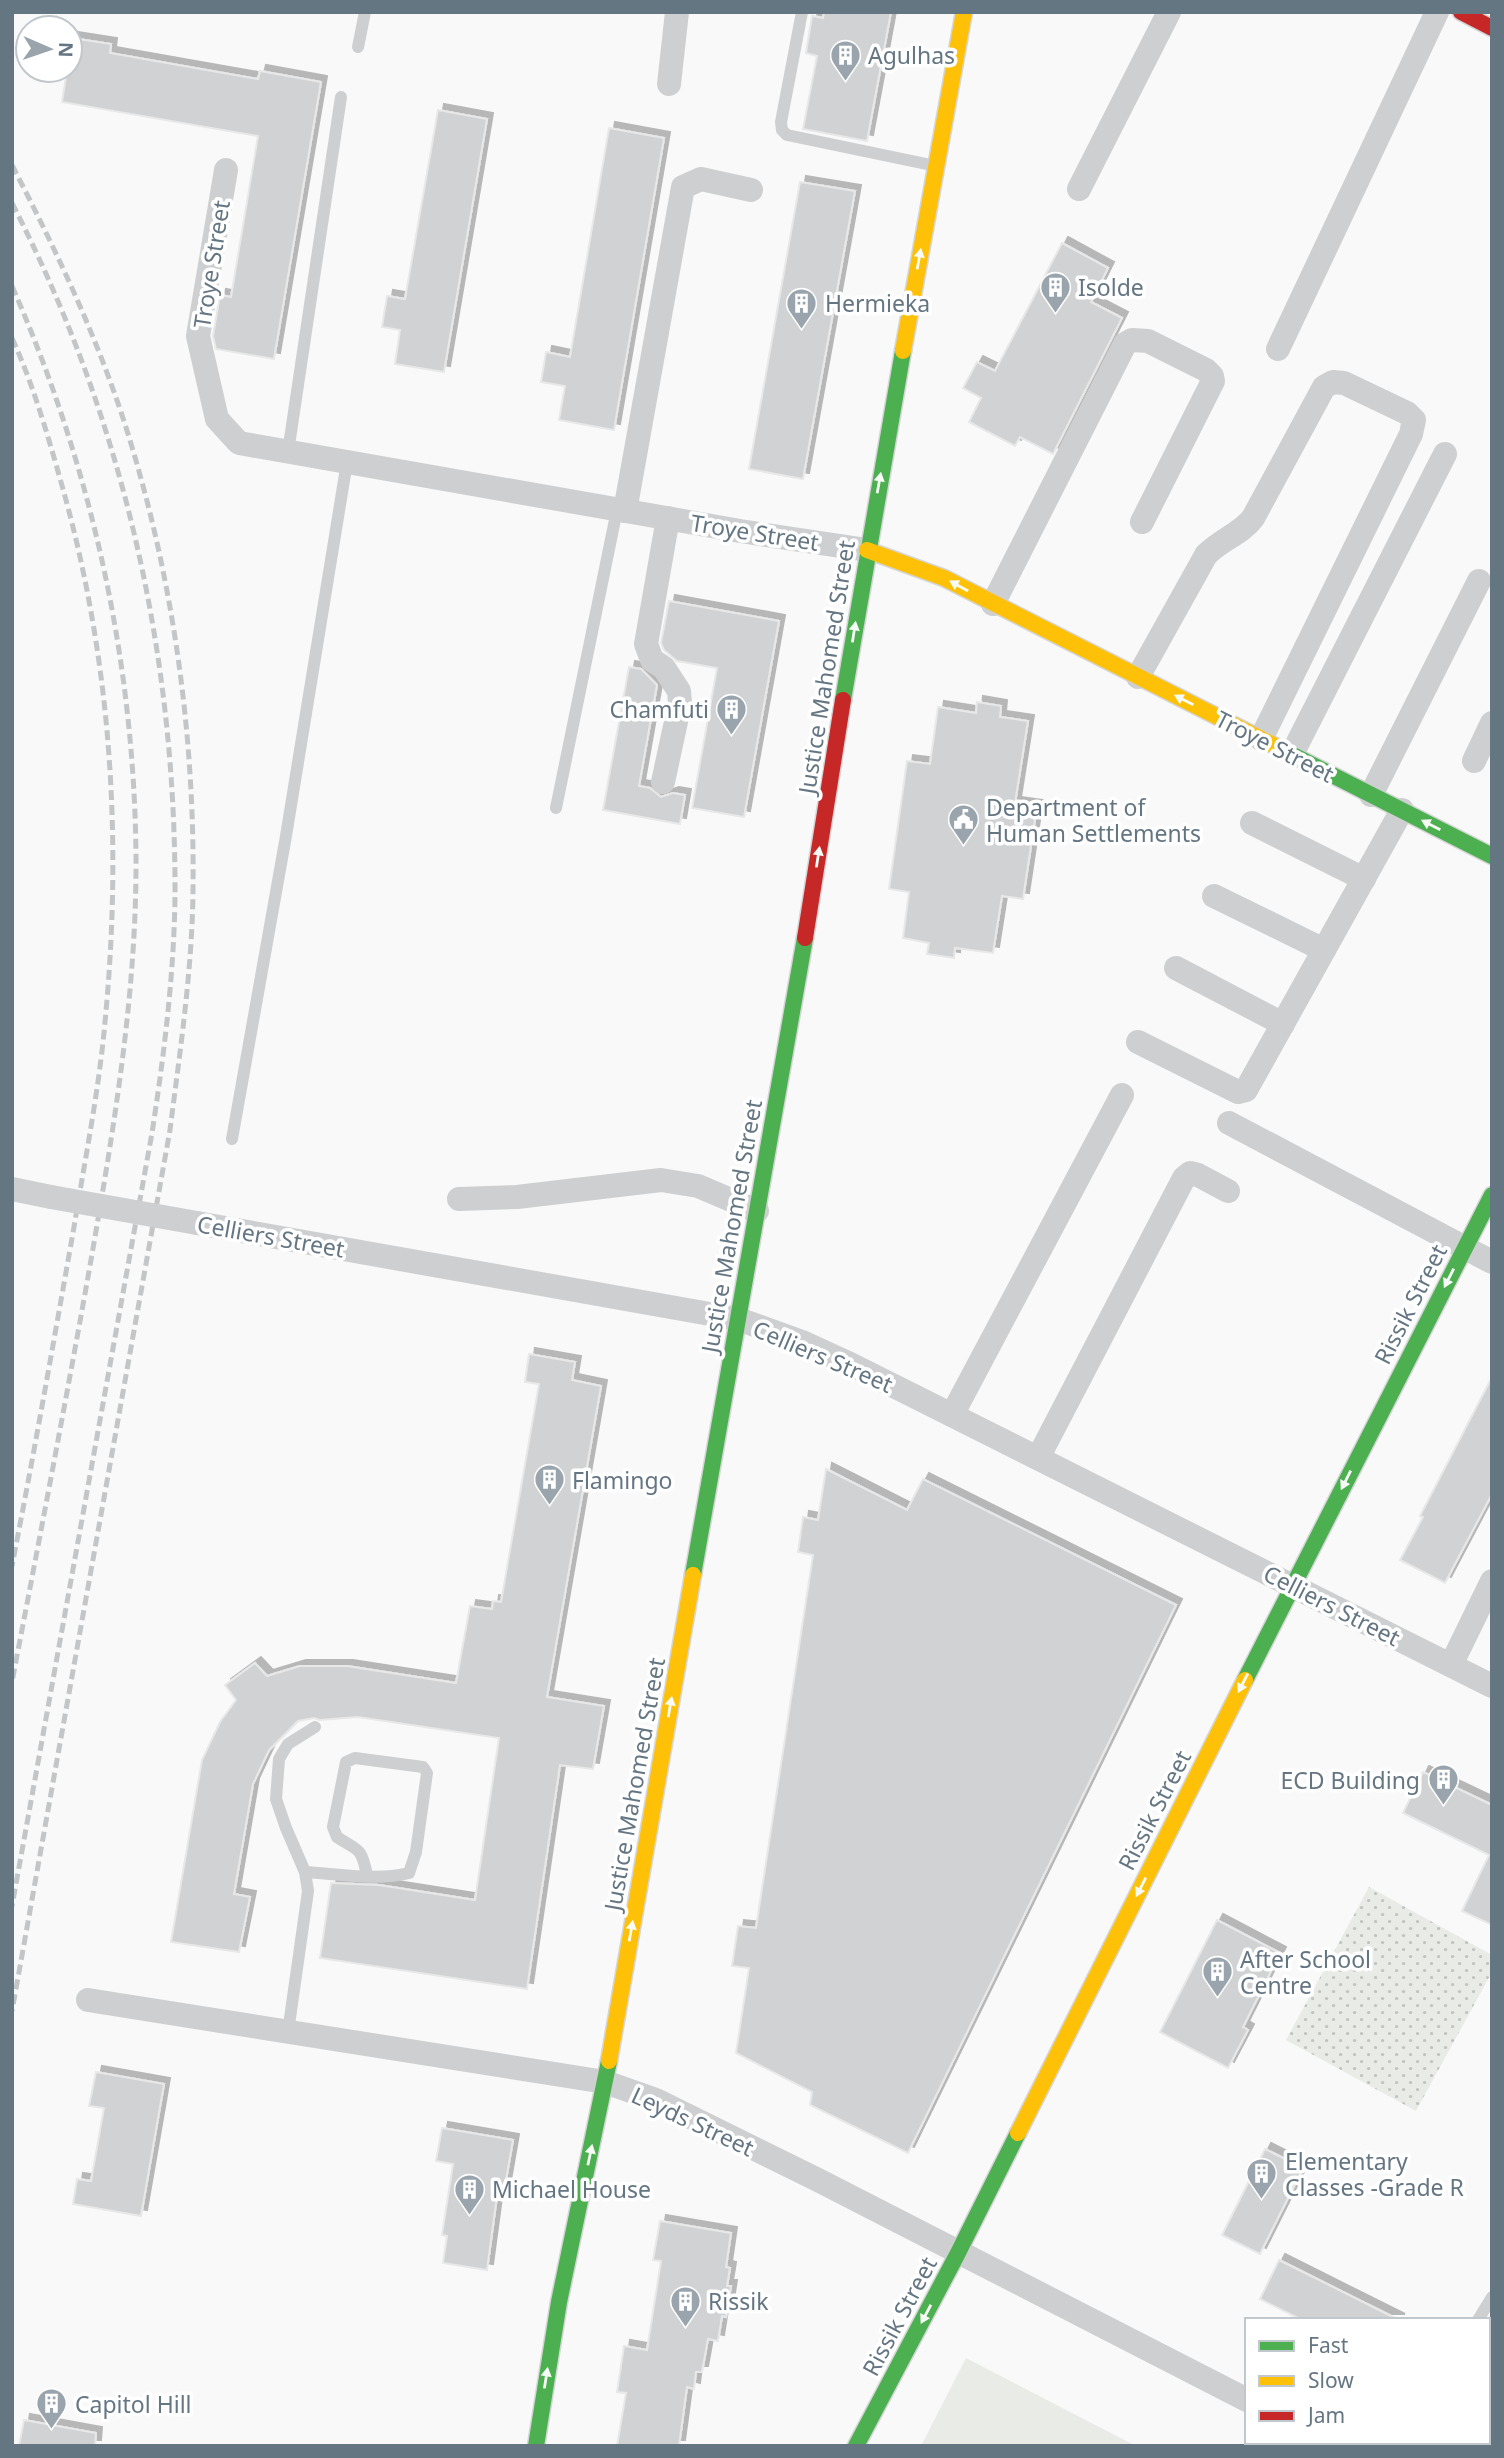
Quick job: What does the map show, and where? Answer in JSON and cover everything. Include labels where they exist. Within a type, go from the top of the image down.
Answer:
[{"type":"main road","name":"Justice Mahomed Street","points":[[536,2446],[559,2302],[605,2082],[807,924],[867,550],[964,12]]},
{"type":"main road","points":[[1461,12],[1492,28]]},
{"type":"main road","name":"Troye Street","points":[[867,550],[944,578],[1492,856]]},
{"type":"main road","name":"Rissik Street","points":[[856,2446],[958,2253],[1292,1585],[1492,1195]]},
{"type":"street","points":[[669,84],[677,12]]},
{"type":"street","points":[[1079,189],[1169,12]]},
{"type":"street","points":[[1278,349],[1437,12]]},
{"type":"street","name":"Troye Street","points":[[226,170],[198,336],[217,419],[239,443],[867,550]]},
{"type":"street","points":[[621,510],[683,187],[701,179],[751,190]]},
{"type":"street","points":[[993,604],[1125,344],[1138,339],[1148,341],[1206,370],[1213,381],[1142,522]]},
{"type":"street","points":[[1138,677],[1206,555],[1218,543],[1248,526],[1325,387],[1333,382],[1344,383],[1407,413],[1413,420],[1411,434],[1261,739]]},
{"type":"street","points":[[1292,754],[1445,454]]},
{"type":"street","points":[[663,782],[680,704],[680,691],[664,668],[652,660],[646,644],[668,518]]},
{"type":"street","points":[[1371,795],[1479,581]]},
{"type":"street","points":[[1474,761],[1492,723]]},
{"type":"street","points":[[1138,1042],[1238,1092],[1246,1090],[1402,810]]},
{"type":"street","points":[[1252,823],[1364,879]]},
{"type":"street","points":[[1214,896],[1324,950]]},
{"type":"street","points":[[1176,968],[1283,1024]]},
{"type":"street","points":[[952,1415],[1122,1095]]},
{"type":"street","points":[[1229,1123],[1492,1262]]},
{"type":"street","points":[[1038,1458],[1185,1178],[1190,1173],[1198,1175],[1228,1191]]},
{"type":"street","points":[[459,1199],[517,1197],[661,1180],[698,1186],[757,1211]]},
{"type":"street","name":"Celliers Street","points":[[12,1189],[738,1319],[821,1349],[1492,1686]]},
{"type":"street","points":[[1451,1665],[1492,1581]]},
{"type":"street","name":"Leyds Street","points":[[88,2000],[605,2082],[656,2100],[818,2180],[1245,2399]]},
{"type":"lane","points":[[358,47],[365,12]]},
{"type":"lane","points":[[802,12],[781,121],[782,130],[787,135],[936,166]]},
{"type":"lane","points":[[288,452],[341,97]]},
{"type":"lane","points":[[232,1139],[286,836],[347,462]]},
{"type":"lane","points":[[556,808],[621,510]]},
{"type":"lane","points":[[288,2032],[307,1891],[305,1872],[276,1799],[279,1759],[288,1744],[315,1727]]},
{"type":"lane","points":[[305,1872],[367,1875],[397,1876],[410,1873],[416,1852],[423,1799],[426,1773],[423,1767],[355,1758],[346,1762],[333,1827],[337,1837],[359,1849],[364,1858],[367,1875]]},
{"type":"lane","points":[[1479,2318],[1492,2297]]},
{"type":"shaded area","points":[[1369,1887],[1492,1955],[1492,1972],[1416,2111],[1286,2040]]},
{"type":"shaded area","points":[[966,2358],[1136,2446],[921,2446]]},
{"type":"building","name":"Agulhas","points":[[824,12],[891,12],[867,141],[803,129],[817,56],[806,53],[812,16],[823,18]]},
{"type":"building","points":[[84,40],[111,44],[110,53],[258,79],[260,71],[321,82],[274,359],[216,349],[213,336],[220,295],[231,297],[258,136],[62,102],[65,84],[84,84]]},
{"type":"building","points":[[438,110],[487,119],[444,372],[395,364],[400,330],[382,327],[387,296],[405,299]]},
{"type":"building","points":[[609,128],[664,138],[614,430],[559,420],[565,386],[541,382],[546,352],[570,357]]},
{"type":"building","name":"Hermieka","points":[[800,182],[855,191],[803,479],[749,469]]},
{"type":"building","name":"Isolde","points":[[1062,243],[1108,268],[1091,302],[1122,318],[1053,454],[1020,437],[1015,446],[969,422],[981,398],[963,388],[977,362],[995,371]]},
{"type":"building","name":"Chamfuti","points":[[669,601],[779,621],[744,817],[692,808],[717,668],[677,661],[664,650],[661,643]]},
{"type":"building","points":[[629,667],[641,669],[657,685],[639,786],[650,788],[661,797],[673,793],[685,795],[680,824],[603,810]]},
{"type":"building","name":"Department of Human Settlements","points":[[977,702],[1001,706],[1000,717],[1028,721],[1015,803],[1037,806],[1023,899],[1002,896],[993,953],[955,948],[954,958],[927,954],[929,943],[903,938],[909,892],[889,889],[907,761],[930,764],[938,707],[976,713]]},
{"type":"building","points":[[529,1354],[575,1362],[572,1380],[601,1386],[547,1697],[604,1706],[593,1769],[560,1765],[527,1989],[320,1958],[331,1883],[379,1885],[475,1900],[499,1738],[358,1717],[298,1721],[269,1750],[253,1784],[234,1894],[250,1897],[239,1952],[171,1942],[202,1760],[220,1722],[236,1700],[225,1685],[255,1663],[267,1676],[300,1666],[347,1666],[456,1683],[470,1606],[492,1609],[493,1601],[501,1602],[539,1384],[525,1382]]},
{"type":"building","points":[[1492,1377],[1492,1494],[1445,1583],[1400,1560]]},
{"type":"building","points":[[826,1469],[907,1510],[923,1479],[1176,1605],[908,2153],[810,2105],[812,2092],[736,2053],[749,1968],[732,1966],[738,1926],[756,1928],[813,1555],[798,1552],[803,1517],[818,1520]]},
{"type":"building","points":[[1423,1772],[1492,1805],[1492,1925],[1462,1911],[1489,1855],[1403,1813]]},
{"type":"building","name":"After School Centre","points":[[1217,1920],[1280,1953],[1243,2027],[1248,2030],[1228,2068],[1160,2032]]},
{"type":"building","points":[[96,2072],[164,2084],[141,2216],[73,2204],[77,2179],[91,2181],[104,2108],[89,2106]]},
{"type":"building","name":"Michael House","points":[[442,2128],[513,2140],[503,2197],[497,2196],[487,2270],[443,2263],[447,2236],[442,2235],[453,2164],[436,2161]]},
{"type":"building","name":"Elementary Classes -Grade R","points":[[1265,2149],[1303,2168],[1260,2254],[1222,2235]]},
{"type":"building","name":"Rissik","points":[[660,2221],[731,2233],[726,2267],[730,2268],[727,2286],[731,2286],[726,2317],[722,2316],[718,2341],[708,2339],[702,2372],[696,2372],[694,2389],[687,2387],[679,2446],[617,2446],[626,2393],[617,2392],[624,2346],[647,2350],[661,2261],[653,2260]]},
{"type":"building","name":"Elementary Classes -Grade R","points":[[1279,2260],[1395,2318],[1298,2318],[1260,2299]]},
{"type":"building","name":"Capitol Hill","points":[[24,2420],[96,2433],[95,2446],[19,2446]]},
{"type":"railway","points":[[12,165],[63,268],[94,339],[120,410],[147,501],[171,612],[179,667],[186,723],[193,836],[188,982],[170,1130],[12,2011]]},
{"type":"railway","points":[[12,203],[51,285],[84,368],[113,453],[136,539],[166,716],[173,805],[175,896],[168,1015],[152,1133],[12,1906]]},
{"type":"railway","points":[[12,286],[64,423],[103,564],[127,709],[136,855],[133,957],[116,1109],[82,1313],[12,1682]]},
{"type":"railway","points":[[12,338],[44,423],[77,542],[91,610],[108,746],[113,883],[105,1022],[95,1099],[12,1566]]},
{"type":"traffic: fast","points":[[843,700],[903,351]]},
{"type":"traffic: fast","points":[[1277,747],[1492,856]]},
{"type":"traffic: fast","points":[[693,1575],[805,938]]},
{"type":"traffic: fast","points":[[1245,1680],[1492,1195]]},
{"type":"traffic: fast","points":[[536,2446],[559,2302],[609,2061]]},
{"type":"traffic: fast","points":[[856,2446],[1018,2133]]},
{"type":"traffic: slow","points":[[903,351],[964,12]]},
{"type":"traffic: slow","points":[[867,550],[944,578],[1277,747]]},
{"type":"traffic: slow","points":[[609,2061],[693,1575]]},
{"type":"traffic: slow","points":[[1018,2133],[1245,1680]]},
{"type":"traffic: jam","points":[[1461,12],[1492,28]]},
{"type":"traffic: jam","points":[[805,938],[843,700]]},
{"type":"place","name":"Agulhas","points":[[845,82]]},
{"type":"place","name":"Isolde","points":[[1055,314]]},
{"type":"place","name":"Hermieka","points":[[802,330]]},
{"type":"place","name":"Chamfuti","points":[[732,736]]},
{"type":"place","name":"Department of Human Settlements","points":[[963,847]]},
{"type":"place","name":"Flamingo","points":[[549,1507]]},
{"type":"place","name":"ECD Building","points":[[1443,1807]]},
{"type":"place","name":"After School Centre","points":[[1217,1999]]},
{"type":"place","name":"Elementary Classes -Grade R","points":[[1262,2201]]},
{"type":"place","name":"Michael House","points":[[469,2216]]},
{"type":"place","name":"Rissik","points":[[685,2328]]},
{"type":"place","name":"Capitol Hill","points":[[52,2431]]}]
